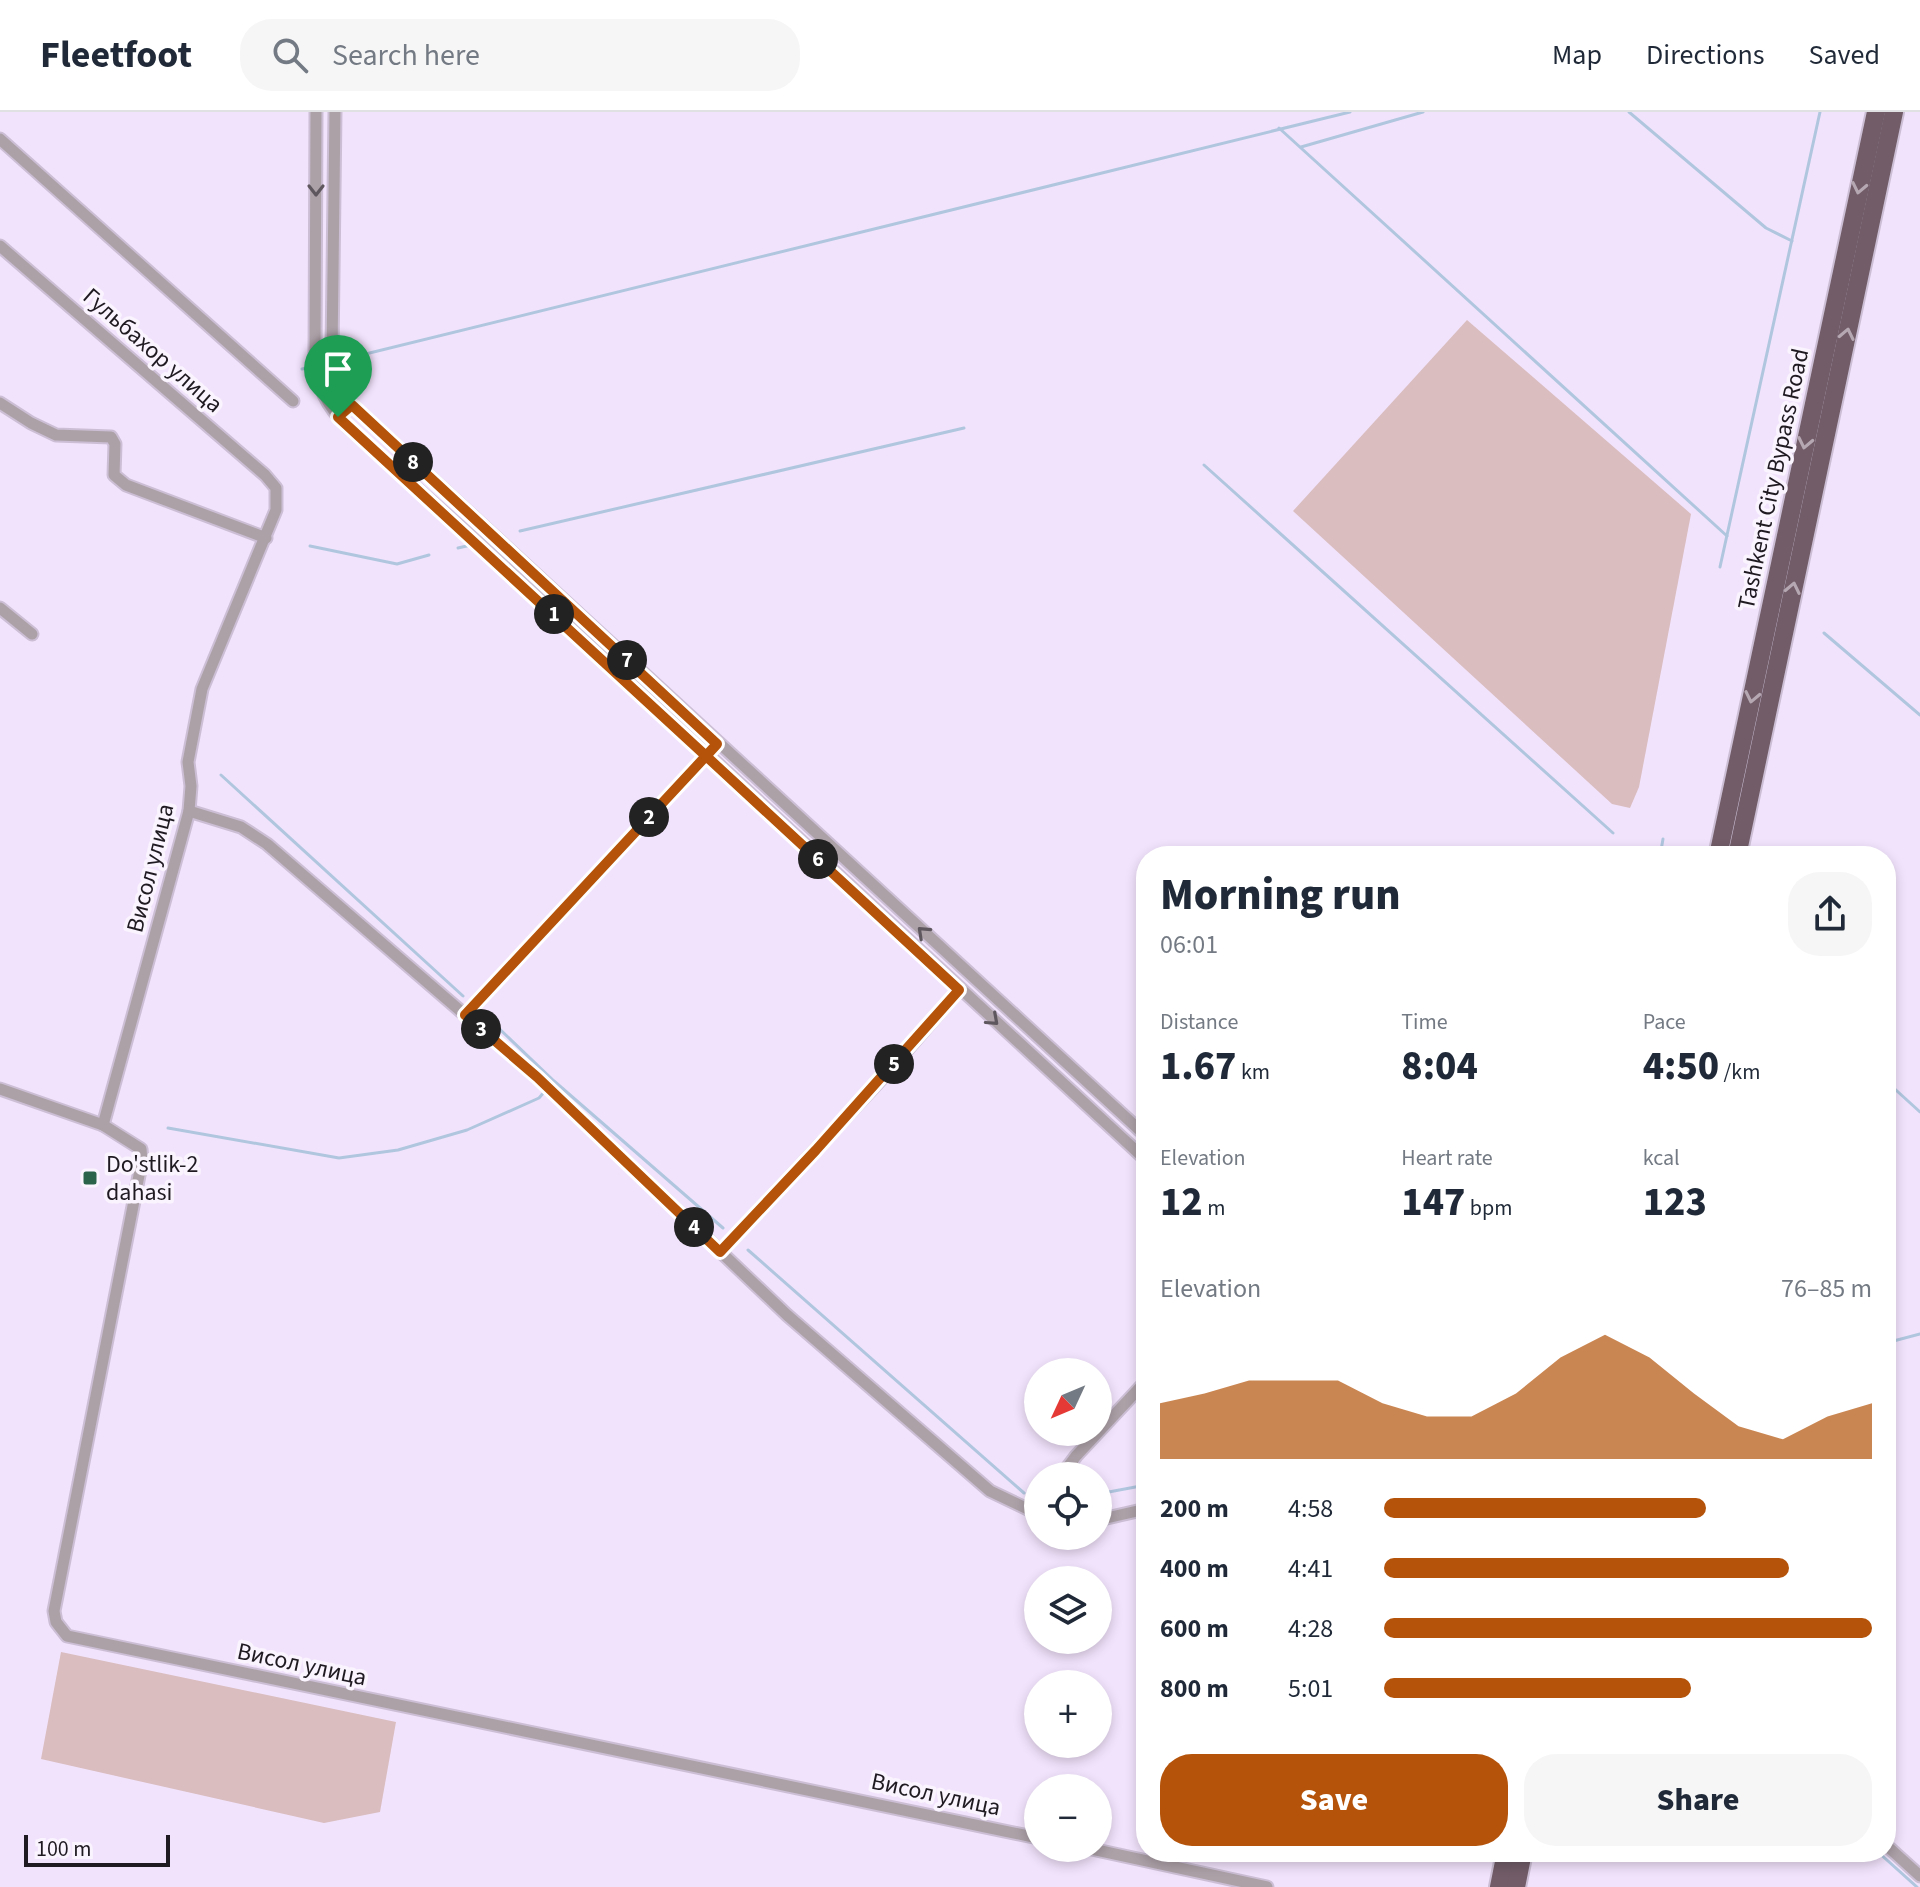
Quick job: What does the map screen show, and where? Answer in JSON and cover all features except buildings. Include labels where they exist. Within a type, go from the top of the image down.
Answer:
[{"type":"highway","name":"Tashkent City Bypass Road","points":[[1720,846],[1876,112]]},
{"type":"highway","name":"Tashkent City Bypass Road","points":[[1739,846],[1894,112]]},
{"type":"highway","points":[[1499,1887],[1504,1862]]},
{"type":"highway","points":[[1516,1887],[1521,1862]]},
{"type":"street","points":[[316,112],[316,372],[325,398],[338,417],[1136,1151]]},
{"type":"street","points":[[335,112],[332,353],[342,390],[352,405],[1136,1127]]},
{"type":"street","points":[[0,139],[293,401]]},
{"type":"street","name":"Гульбахор улица","points":[[0,246],[276,488]]},
{"type":"street","points":[[0,403],[56,435],[111,437],[115,444],[114,475],[126,485],[266,538]]},
{"type":"street","points":[[338,417],[352,405]]},
{"type":"street","name":"Висол улица","points":[[276,488],[276,510],[266,538],[202,689],[188,762],[191,786],[189,811],[103,1125],[141,1149],[142,1160],[55,1607],[56,1622],[67,1636],[1024,1835]]},
{"type":"street","points":[[0,608],[32,634]]},
{"type":"street","points":[[465,1015],[717,744]]},
{"type":"street","points":[[189,811],[254,834],[548,1088],[787,1315],[990,1491],[1024,1507]]},
{"type":"street","points":[[720,1252],[877,1084],[959,990]]},
{"type":"street","points":[[1067,1087],[1079,1075]]},
{"type":"street","points":[[0,1089],[103,1125]]},
{"type":"street","points":[[1072,1462],[1136,1392]]},
{"type":"street","points":[[1112,1517],[1136,1511]]},
{"type":"street","points":[[1112,1853],[1136,1859]]},
{"type":"street","points":[[1896,1854],[1920,1876]]},
{"type":"street","points":[[1152,1862],[1267,1887]]},
{"type":"shaded area","points":[[1467,320],[1691,514],[1639,787],[1630,808],[1612,804],[1293,511]]},
{"type":"shaded area","points":[[61,1652],[396,1722],[380,1812],[324,1823],[41,1759]]},
{"type":"waterway","points":[[337,361],[1350,112]]},
{"type":"waterway","points":[[1301,147],[1423,112]]},
{"type":"waterway","points":[[1629,112],[1766,228],[1792,241]]},
{"type":"waterway","points":[[1720,567],[1820,112]]},
{"type":"waterway","points":[[1279,128],[1727,536]]},
{"type":"waterway","points":[[302,369],[330,363]]},
{"type":"waterway","points":[[520,531],[964,428]]},
{"type":"waterway","points":[[1204,465],[1613,833]]},
{"type":"waterway","points":[[458,548],[471,545]]},
{"type":"waterway","points":[[310,546],[397,564],[429,555]]},
{"type":"waterway","points":[[1824,633],[1920,715]]},
{"type":"waterway","points":[[221,775],[463,996]]},
{"type":"waterway","points":[[1662,846],[1663,839]]},
{"type":"waterway","points":[[487,1017],[554,1081],[723,1228]]},
{"type":"waterway","points":[[1896,1090],[1920,1112]]},
{"type":"waterway","points":[[168,1128],[339,1158],[398,1150],[467,1130],[539,1098],[545,1091]]},
{"type":"waterway","points":[[748,1250],[1024,1493]]},
{"type":"waterway","points":[[1896,1340],[1920,1334]]},
{"type":"waterway","points":[[1112,1491],[1136,1487]]},
{"type":"waterway","points":[[1889,1862],[1917,1887]]},
{"type":"place","name":"Do'stlik-2 dahasi","points":[[90,1178]]},
{"type":"route","points":[[338,417],[352,405],[438,484],[717,744],[706,756],[959,990],[887,1073],[720,1252],[537,1077],[465,1015],[706,756],[496,559],[338,417]]}]
